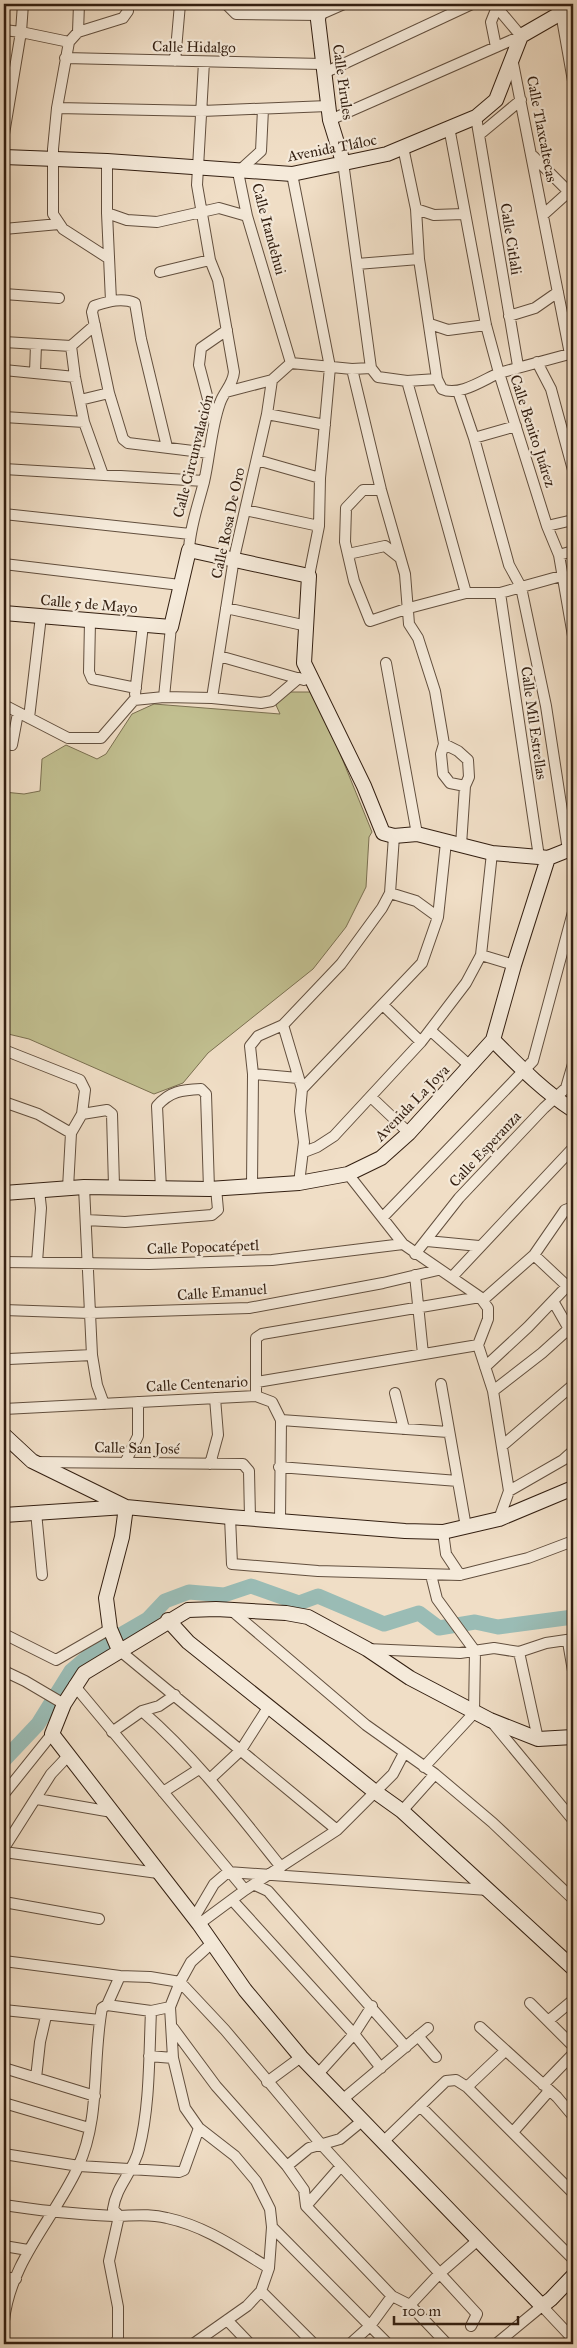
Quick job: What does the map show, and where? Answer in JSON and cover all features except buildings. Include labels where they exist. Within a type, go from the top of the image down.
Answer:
[{"type":"main road","name":"Calle Pirules","points":[[319,9],[329,113],[343,162]]},
{"type":"main road","points":[[521,36],[564,9]]},
{"type":"main road","name":"Avenida Tláloc","points":[[4,157],[107,161],[199,167],[238,172],[292,174],[387,154],[476,117],[496,100],[521,36]]},
{"type":"main road","points":[[189,550],[234,558],[309,576],[304,663],[364,786],[383,833],[394,836],[417,834],[492,853],[544,857],[571,849]]},
{"type":"main road","name":"Calle Circunvalación","points":[[171,627],[189,550]]},
{"type":"main road","name":"Calle 5 de Mayo","points":[[4,613],[171,627]]},
{"type":"main road","name":"Avenida La Joya","points":[[4,1193],[84,1187],[212,1189],[299,1183],[348,1174],[380,1158],[409,1133],[493,1040],[544,857]]},
{"type":"main road","points":[[493,1040],[554,1098],[573,1110]]},
{"type":"main road","points":[[4,1435],[32,1462],[126,1507]]},
{"type":"main road","points":[[4,1515],[126,1507],[405,1531],[443,1532],[499,1519],[573,1488]]},
{"type":"main road","points":[[119,1650],[110,1628],[106,1598],[122,1537],[126,1507]]},
{"type":"main road","points":[[572,1739],[538,1739],[490,1720],[410,1678],[367,1649],[308,1617],[286,1613],[231,1610],[188,1610],[168,1620],[84,1673],[64,1704],[52,1734],[94,1786],[196,1921],[245,1990],[301,2057],[362,2121],[542,2306],[573,2276]]},
{"type":"main road","points":[[168,1620],[188,1642],[374,1791],[402,1810],[573,1968]]},
{"type":"street","points":[[4,134],[21,32],[23,4]]},
{"type":"street","points":[[78,32],[79,4]]},
{"type":"street","points":[[176,62],[180,4]]},
{"type":"street","points":[[226,4],[236,14],[319,9],[344,4]]},
{"type":"street","points":[[324,68],[472,4]]},
{"type":"street","points":[[57,108],[202,111],[263,109],[329,113],[521,36],[495,6]]},
{"type":"street","points":[[495,6],[491,22],[496,47]]},
{"type":"street","points":[[108,258],[62,228],[53,214],[52,160],[57,108],[69,42],[78,32],[123,18],[127,7]]},
{"type":"street","points":[[564,9],[573,81]]},
{"type":"street","points":[[4,30],[69,42]]},
{"type":"street","name":"Calle Hidalgo","points":[[66,58],[324,68]]},
{"type":"street","name":"Calle Tlaxcaltecas","points":[[512,58],[558,292],[572,353]]},
{"type":"street","name":"Calle Circunvalación","points":[[189,550],[190,534],[204,482],[214,423],[220,401],[233,383],[234,372],[218,280],[210,260],[197,185],[204,62]]},
{"type":"street","points":[[479,135],[521,100]]},
{"type":"street","name":"Calle Itandehui","points":[[263,109],[261,151],[238,172],[246,216],[291,363]]},
{"type":"street","name":"Calle Citlali","points":[[476,117],[518,366]]},
{"type":"street","points":[[449,127],[486,325],[499,373],[518,366],[572,353]]},
{"type":"street","points":[[403,147],[416,209],[419,259],[430,324],[436,379],[442,390],[448,392],[458,391],[474,438],[509,565],[521,587],[546,706],[571,849]]},
{"type":"street","points":[[532,156],[571,190],[543,215]]},
{"type":"street","points":[[107,161],[106,213],[111,301]]},
{"type":"street","points":[[343,162],[371,368],[378,377],[407,382],[436,379]]},
{"type":"street","points":[[292,174],[330,366],[320,478],[319,526],[309,576]]},
{"type":"street","points":[[106,213],[127,220],[157,222],[219,208],[246,216]]},
{"type":"street","points":[[416,209],[434,214],[464,214]]},
{"type":"street","points":[[4,229],[59,224]]},
{"type":"street","points":[[357,264],[419,259]]},
{"type":"street","points":[[160,272],[210,260]]},
{"type":"street","points":[[509,316],[535,308],[558,292]]},
{"type":"street","points":[[4,294],[59,298]]},
{"type":"street","points":[[167,447],[134,303],[128,300],[111,301],[94,306],[92,312],[109,393],[124,439],[128,443],[209,453]]},
{"type":"street","points":[[430,324],[448,330],[486,325]]},
{"type":"street","points":[[4,342],[71,346],[96,325]]},
{"type":"street","points":[[214,423],[199,365],[201,348],[227,330]]},
{"type":"street","points":[[35,372],[36,345]]},
{"type":"street","points":[[71,346],[84,422],[103,475]]},
{"type":"street","points":[[537,362],[551,389],[573,470]]},
{"type":"street","points":[[226,392],[272,380],[291,363],[352,369],[371,368]]},
{"type":"street","points":[[352,369],[381,490],[401,559],[410,624],[418,638],[435,691],[444,744],[441,754],[443,774],[450,783],[465,786]]},
{"type":"street","points":[[4,370],[75,377]]},
{"type":"street","name":"Calle Benito Juárez","points":[[458,391],[499,373],[547,526],[559,555],[561,576],[573,636]]},
{"type":"street","name":"Calle Rosa De Oro","points":[[212,698],[234,558],[267,414],[272,380]]},
{"type":"street","points":[[407,382],[466,593]]},
{"type":"street","points":[[80,400],[109,393]]},
{"type":"street","points":[[267,414],[325,425]]},
{"type":"street","points":[[4,417],[84,422]]},
{"type":"street","points":[[474,438],[516,426]]},
{"type":"street","points":[[257,460],[320,478]]},
{"type":"street","points":[[4,469],[204,482]]},
{"type":"street","points":[[381,490],[363,490],[346,508],[345,542],[354,581],[370,621],[409,608],[466,593],[500,593],[561,576]]},
{"type":"street","points":[[245,510],[319,526]]},
{"type":"street","points":[[4,514],[190,534]]},
{"type":"street","points":[[547,526],[573,520]]},
{"type":"street","points":[[348,554],[378,545],[384,546],[401,559]]},
{"type":"street","points":[[559,555],[573,551]]},
{"type":"street","points":[[4,564],[180,585]]},
{"type":"street","name":"Calle Mil Estrellas","points":[[500,593],[544,857]]},
{"type":"street","points":[[226,608],[307,626]]},
{"type":"street","points":[[28,718],[42,616]]},
{"type":"street","points":[[90,621],[89,672],[92,679],[136,688]]},
{"type":"street","points":[[4,704],[68,738],[101,738],[134,700],[144,625]]},
{"type":"street","name":"Calle Circunvalación","points":[[164,697],[171,627]]},
{"type":"street","points":[[219,656],[315,683]]},
{"type":"street","points":[[386,663],[417,834]]},
{"type":"street","points":[[134,700],[164,697],[272,701],[299,678]]},
{"type":"street","points":[[12,745],[18,713]]},
{"type":"street","points":[[444,744],[458,751],[468,760],[469,777],[465,786],[460,845]]},
{"type":"street","points":[[252,1186],[253,1074],[250,1046],[258,1036],[282,1025],[341,964],[382,908],[390,893],[394,836]]},
{"type":"street","points":[[302,1090],[422,963],[438,917],[446,842]]},
{"type":"street","points":[[304,1152],[317,1148],[334,1136],[372,1097],[421,1042],[466,983],[481,955],[492,853]]},
{"type":"street","points":[[390,893],[416,901],[438,917]]},
{"type":"street","points":[[384,1217],[504,1088],[524,1071],[532,1060],[573,912]]},
{"type":"street","points":[[481,955],[514,966]]},
{"type":"street","points":[[384,1005],[421,1042]]},
{"type":"street","points":[[282,1025],[302,1090],[300,1111],[304,1152],[299,1183]]},
{"type":"street","points":[[430,1030],[470,1066]]},
{"type":"street","points":[[4,1050],[80,1080],[85,1090],[82,1114],[71,1133],[68,1188]]},
{"type":"street","name":"Calle Esperanza","points":[[415,1254],[460,1198],[554,1098],[566,1088],[573,1064]]},
{"type":"street","points":[[253,1074],[298,1078]]},
{"type":"street","points":[[86,1220],[125,1222],[212,1215],[218,1210],[212,1189],[206,1094],[201,1089],[178,1090],[164,1098],[156,1106],[162,1189]]},
{"type":"street","points":[[372,1097],[409,1133]]},
{"type":"street","points":[[4,1102],[38,1114],[71,1133]]},
{"type":"street","points":[[82,1114],[107,1110],[112,1114],[114,1186]]},
{"type":"street","points":[[452,1277],[479,1246],[573,1148]]},
{"type":"street","points":[[348,1174],[384,1217],[403,1244],[438,1270],[452,1277],[482,1298],[488,1308],[488,1319],[478,1345],[493,1391],[509,1491],[499,1519]]},
{"type":"street","points":[[84,1187],[92,1355],[97,1385],[104,1404]]},
{"type":"street","points":[[37,1262],[41,1208],[39,1190]]},
{"type":"street","points":[[482,1298],[534,1255],[564,1210],[573,1207]]},
{"type":"street","points":[[426,1241],[479,1246]]},
{"type":"street","name":"Calle Popocatépetl","points":[[4,1262],[149,1264],[272,1260],[403,1244]]},
{"type":"street","points":[[485,1367],[570,1283],[534,1255]]},
{"type":"street","name":"Calle Emanuel","points":[[4,1310],[90,1313],[249,1308],[438,1270]]},
{"type":"street","points":[[415,1275],[423,1354]]},
{"type":"street","name":"Calle Centenario","points":[[4,1409],[256,1396],[256,1338],[262,1334],[482,1298]]},
{"type":"street","points":[[493,1391],[516,1375],[571,1327],[553,1301]]},
{"type":"street","points":[[257,1382],[478,1345]]},
{"type":"street","points":[[4,1361],[9,1359],[92,1355]]},
{"type":"street","points":[[441,1384],[466,1527]]},
{"type":"street","points":[[502,1446],[573,1386]]},
{"type":"street","points":[[394,1393],[404,1429]]},
{"type":"street","points":[[256,1396],[272,1402],[281,1420],[279,1467],[280,1520]]},
{"type":"street","points":[[210,1464],[218,1434],[215,1398]]},
{"type":"street","points":[[125,1463],[138,1436],[138,1402]]},
{"type":"street","points":[[281,1420],[448,1432]]},
{"type":"street","points":[[509,1491],[563,1460],[573,1451]]},
{"type":"street","name":"Calle San José","points":[[32,1462],[242,1464],[249,1471],[250,1518]]},
{"type":"street","points":[[279,1467],[458,1481]]},
{"type":"street","points":[[36,1512],[42,1575]]},
{"type":"street","points":[[230,1517],[232,1564],[318,1571],[460,1575],[528,1558],[573,1541]]},
{"type":"street","points":[[443,1532],[446,1554],[460,1575]]},
{"type":"street","points":[[424,1766],[474,1712],[475,1651],[437,1598],[431,1574]]},
{"type":"street","points":[[231,1610],[366,1725],[435,1774],[494,1823],[573,1899]]},
{"type":"street","points":[[4,1634],[56,1660],[110,1628]]},
{"type":"street","points":[[367,1649],[460,1653],[494,1648],[519,1652],[546,1643],[571,1641],[573,1671]]},
{"type":"street","points":[[119,1650],[337,1830]]},
{"type":"street","points":[[519,1652],[538,1739]]},
{"type":"street","points":[[4,1671],[64,1704]]},
{"type":"street","points":[[74,1686],[228,1872],[250,1888],[268,1891],[372,2006],[406,2047]]},
{"type":"street","points":[[112,1732],[142,1711],[159,1706],[175,1695]]},
{"type":"street","points":[[210,1779],[241,1750],[269,1706]]},
{"type":"street","points":[[142,1711],[173,1738],[210,1779],[281,1867]]},
{"type":"street","points":[[490,1720],[573,1820]]},
{"type":"street","points":[[4,1794],[52,1734]]},
{"type":"street","points":[[196,1921],[233,1901],[337,1830],[393,1774],[404,1753]]},
{"type":"street","points":[[68,1756],[51,1774],[37,1799],[8,1834],[4,1850],[158,1873]]},
{"type":"street","points":[[163,1792],[200,1770]]},
{"type":"street","points":[[402,1810],[435,1774]]},
{"type":"street","points":[[37,1799],[112,1812]]},
{"type":"street","points":[[196,1921],[214,1884],[228,1872],[488,1890]]},
{"type":"street","points":[[233,1901],[354,2034],[382,2068]]},
{"type":"street","points":[[4,1902],[99,1919]]},
{"type":"street","points":[[193,2344],[247,2306],[261,2291],[269,2268],[272,2227],[270,2210],[256,2181],[235,2156],[199,2128],[185,2108],[173,2058],[173,2028],[170,2007],[180,1982],[191,1962],[212,1944]]},
{"type":"street","points":[[4,1961],[180,1982],[225,2030],[320,2143],[477,2314],[471,2326]]},
{"type":"street","points":[[4,2316],[28,2250],[79,2166],[95,2096],[102,2008],[107,2005],[120,1976]]},
{"type":"street","points":[[548,2021],[573,2000]]},
{"type":"street","points":[[530,2003],[573,2046]]},
{"type":"street","points":[[107,2005],[150,2011],[170,2007]]},
{"type":"street","points":[[318,2074],[354,2034],[372,2006]]},
{"type":"street","points":[[4,2010],[46,2016],[100,2020]]},
{"type":"street","points":[[119,2216],[113,2209],[114,2203],[139,2150],[149,2056],[150,2011]]},
{"type":"street","points":[[36,2078],[40,2042],[46,2016]]},
{"type":"street","points":[[480,2027],[546,2088],[573,2116]]},
{"type":"street","points":[[173,2028],[216,2086],[287,2166],[304,2190],[306,2206],[392,2296],[410,2305],[447,2344]]},
{"type":"street","points":[[342,2100],[428,2028]]},
{"type":"street","points":[[418,2036],[436,2057]]},
{"type":"street","points":[[467,2086],[505,2051]]},
{"type":"street","points":[[513,2132],[573,2054]]},
{"type":"street","points":[[149,2056],[173,2058]]},
{"type":"street","points":[[267,2082],[301,2057]]},
{"type":"street","points":[[4,2068],[95,2096]]},
{"type":"street","points":[[383,2142],[446,2081],[456,2080],[467,2086],[573,2193]]},
{"type":"street","points":[[4,2103],[89,2128]]},
{"type":"street","points":[[420,2106],[573,2259]]},
{"type":"street","points":[[287,2166],[309,2148],[320,2143],[330,2143],[340,2139],[362,2121]]},
{"type":"street","points":[[4,2154],[79,2166],[179,2172],[184,2170],[199,2128]]},
{"type":"street","points":[[306,2206],[341,2166]]},
{"type":"street","points":[[4,2205],[50,2213],[119,2216],[143,2214],[167,2218],[207,2230],[269,2268]]},
{"type":"street","points":[[116,2344],[118,2337],[118,2307],[109,2261],[119,2216]]},
{"type":"street","points":[[272,2227],[388,2344]]},
{"type":"street","points":[[410,2305],[439,2274],[478,2240]]},
{"type":"street","points":[[4,2246],[28,2250]]},
{"type":"street","points":[[4,2277],[16,2279]]},
{"type":"street","points":[[261,2291],[314,2344]]},
{"type":"street","points":[[350,2344],[370,2326],[392,2296]]},
{"type":"street","points":[[496,2344],[542,2306],[573,2339]]},
{"type":"street","points":[[227,2320],[250,2344]]},
{"type":"street","points":[[562,2328],[573,2324]]},
{"type":"shaded area","points":[[288,692],[315,692],[372,832],[369,837],[366,887],[346,927],[313,969],[208,1053],[183,1083],[154,1094],[29,1039],[4,1033],[4,792],[24,794],[40,791],[42,759],[66,745],[97,759],[106,754],[132,714],[154,704],[280,714],[276,705]]},
{"type":"waterway","points":[[4,1760],[38,1724],[71,1671],[98,1648],[148,1619],[165,1601],[189,1592],[224,1595],[251,1586],[299,1603],[318,1596],[384,1624],[419,1613],[439,1628],[475,1622],[498,1627],[573,1617]]}]
